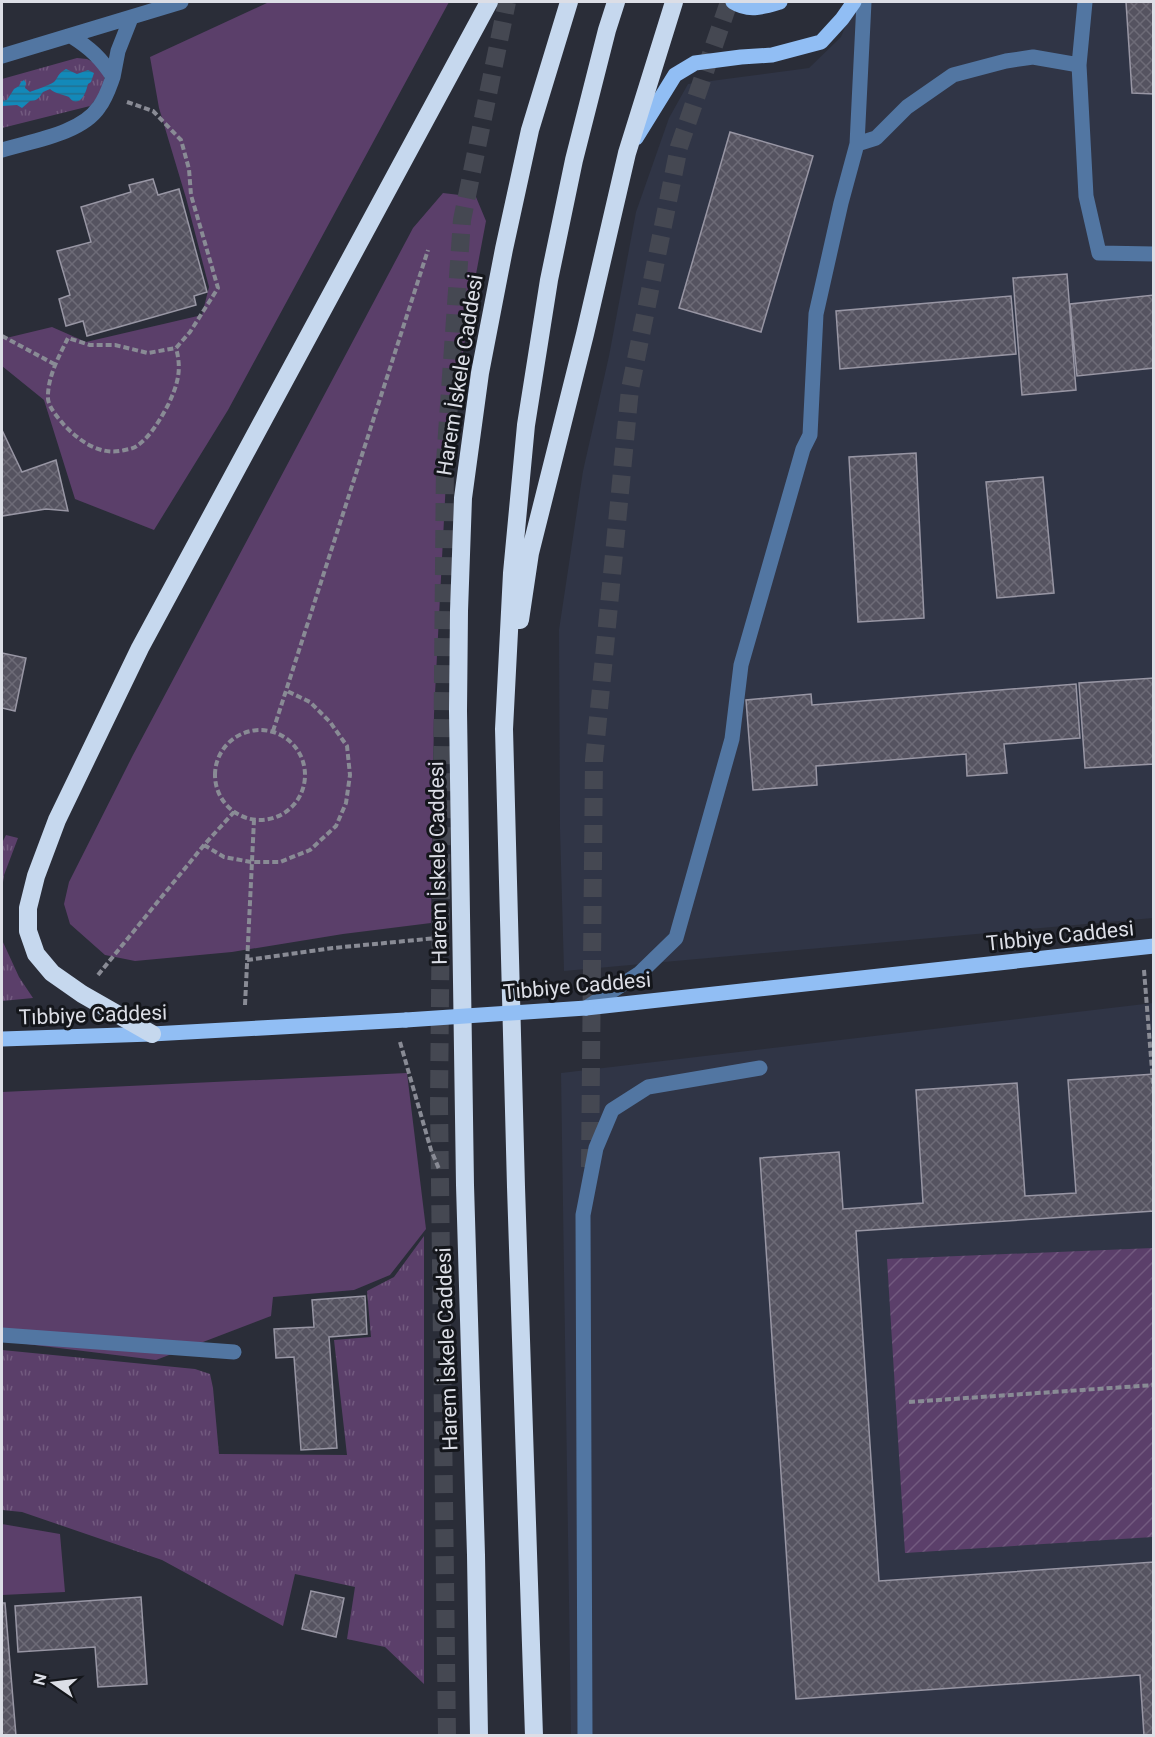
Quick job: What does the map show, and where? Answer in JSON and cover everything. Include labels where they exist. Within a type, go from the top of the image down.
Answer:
[{"type":"highway","points":[[152,1034],[82,994],[52,973],[36,954],[28,931],[28,908],[36,876],[57,820],[140,648],[489,2]]},
{"type":"highway","name":"Harem İskele Caddesi","points":[[479,1736],[465,1173],[458,711],[463,498],[480,373],[504,249],[530,130],[569,2]]},
{"type":"highway","points":[[534,1736],[516,1199],[504,729],[512,573],[526,425],[549,280],[573,160],[616,2]]},
{"type":"highway","points":[[504,729],[530,553],[585,334],[627,153],[674,2]]},
{"type":"main road","points":[[733,2],[741,7],[759,9],[780,2]]},
{"type":"main road","points":[[627,153],[675,75],[695,63],[772,55],[821,42],[854,2]]},
{"type":"main road","name":"Tıbbiye Caddesi","points":[[2,1039],[152,1034],[586,1008],[1148,947]]},
{"type":"street","points":[[2,56],[182,2]]},
{"type":"street","points":[[586,1008],[640,973],[676,938],[732,739],[741,666],[803,449],[810,435],[816,314],[857,144],[864,2]]},
{"type":"street","points":[[1085,2],[1079,65],[1086,196],[1100,253],[1154,254]]},
{"type":"street","points":[[2,150],[73,129],[86,121],[98,109],[107,94],[118,51],[131,18]]},
{"type":"street","points":[[71,36],[91,49],[104,62],[113,77]]},
{"type":"street","points":[[857,144],[876,138],[907,107],[953,75],[1006,61],[1033,57],[1079,65]]},
{"type":"street","points":[[585,1736],[583,1215],[596,1148],[612,1110],[648,1087],[760,1068]]},
{"type":"street","points":[[2,1335],[234,1352]]},
{"type":"path","points":[[107,94],[153,111],[181,140],[189,169],[191,195],[218,288],[190,332],[176,348],[148,353],[115,345],[90,345],[68,338],[56,365],[48,401],[58,418],[74,435],[90,447],[114,453],[137,447],[165,410],[176,387],[180,363],[176,348]]},
{"type":"path","points":[[273,731],[428,250]]},
{"type":"path","points":[[2,336],[56,365]]},
{"type":"path","points":[[204,845],[224,857],[251,862],[280,862],[310,850],[336,826],[346,803],[350,775],[346,746],[330,722],[310,702],[286,691]]},
{"type":"path","points":[[259,729],[273,731],[286,737],[296,747],[303,760],[306,774],[304,788],[298,801],[288,811],[275,818],[254,820],[234,812],[224,802],[215,776],[217,762],[223,749],[232,739],[245,732],[259,729]]},
{"type":"path","points":[[95,978],[204,845],[234,812]]},
{"type":"path","points":[[244,1029],[254,820]]},
{"type":"path","points":[[247,960],[333,948],[461,936]]},
{"type":"path","points":[[1148,947],[1154,1095]]},
{"type":"path","points":[[399,1020],[428,1140],[439,1171]]},
{"type":"path","points":[[909,1401],[1154,1385]]},
{"type":"shaded area","points":[[855,2],[1153,2],[1153,918],[564,971],[560,829],[559,630],[583,471],[609,356],[636,212],[669,118],[688,84],[809,68],[841,37]]},
{"type":"shaded area","points":[[1153,1003],[1153,1735],[571,1735],[561,1073]]},
{"type":"green space","points":[[269,2],[449,2],[228,410],[154,530],[75,499],[44,400],[2,366],[2,339],[52,327],[86,342],[202,315],[209,287],[159,108],[150,57]]},
{"type":"green space","points":[[77,58],[87,59],[97,64],[103,71],[105,81],[100,94],[90,106],[2,128],[2,79]]},
{"type":"green space","points":[[443,193],[476,197],[486,221],[470,306],[447,461],[434,714],[431,923],[343,934],[232,952],[135,961],[105,955],[70,924],[64,904],[69,882],[133,755],[413,228]]},
{"type":"green space","points":[[6,835],[18,838],[4,875],[2,890],[2,843]]},
{"type":"green space","points":[[2,940],[19,977],[33,998],[2,1001]]},
{"type":"green space","points":[[407,1073],[426,1229],[390,1275],[354,1290],[273,1297],[271,1316],[156,1360],[2,1341],[2,1092]]},
{"type":"green space","points":[[424,1236],[424,1684],[385,1647],[347,1639],[355,1587],[295,1574],[283,1626],[162,1560],[22,1512],[2,1510],[2,1350],[195,1369],[210,1374],[219,1454],[347,1455],[334,1340],[371,1337],[367,1291],[394,1277]]},
{"type":"green space","points":[[1153,1248],[1153,1537],[905,1553],[887,1259]]},
{"type":"green space","points":[[2,1524],[60,1534],[65,1592],[2,1595]]},
{"type":"water","points":[[66,69],[77,74],[88,70],[94,73],[84,96],[79,101],[73,101],[50,89],[22,108],[17,105],[2,106],[2,101],[7,100],[24,80],[25,88],[30,92],[54,82]]},
{"type":"building","points":[[1126,2],[1154,2],[1154,94],[1132,93]]},
{"type":"building","points":[[730,132],[813,156],[761,332],[679,308]]},
{"type":"building","points":[[153,179],[158,195],[179,189],[207,292],[194,296],[196,305],[87,336],[83,321],[66,326],[59,299],[70,295],[57,251],[91,242],[81,207],[131,192],[129,185]]},
{"type":"building","points":[[1067,274],[1076,390],[1022,395],[1013,278]]},
{"type":"building","points":[[1154,295],[1154,368],[1077,376],[1070,304]]},
{"type":"building","points":[[1011,296],[1016,354],[840,369],[836,311]]},
{"type":"building","points":[[2,430],[22,472],[56,460],[68,511],[46,509],[2,516]]},
{"type":"building","points":[[916,453],[924,618],[858,622],[849,457]]},
{"type":"building","points":[[1043,477],[1054,593],[997,598],[986,482]]},
{"type":"building","points":[[2,653],[26,658],[15,711],[2,708]]},
{"type":"building","points":[[1154,678],[1154,764],[1085,768],[1079,683]]},
{"type":"building","points":[[1076,684],[1080,738],[1004,744],[1007,773],[967,776],[966,754],[816,766],[817,785],[753,790],[746,700],[811,694],[812,705]]},
{"type":"building","points":[[1154,1074],[1154,1211],[856,1231],[879,1581],[1154,1562],[1154,1736],[1144,1736],[1140,1675],[796,1699],[760,1158],[839,1152],[843,1209],[923,1203],[916,1090],[1017,1083],[1025,1196],[1076,1193],[1068,1080]]},
{"type":"building","points":[[365,1296],[367,1334],[329,1337],[337,1448],[301,1450],[294,1357],[276,1358],[274,1329],[314,1327],[312,1300]]},
{"type":"building","points":[[311,1591],[344,1598],[336,1637],[302,1629]]},
{"type":"building","points":[[141,1597],[147,1684],[98,1687],[95,1647],[18,1652],[15,1606]]},
{"type":"building","points":[[2,1603],[5,1603],[16,1736],[2,1736]]},
{"type":"tunnel","points":[[447,1736],[439,1104],[445,462],[462,220],[507,2]]},
{"type":"tunnel","points":[[590,1167],[594,760],[630,389],[679,147],[729,2]]}]
